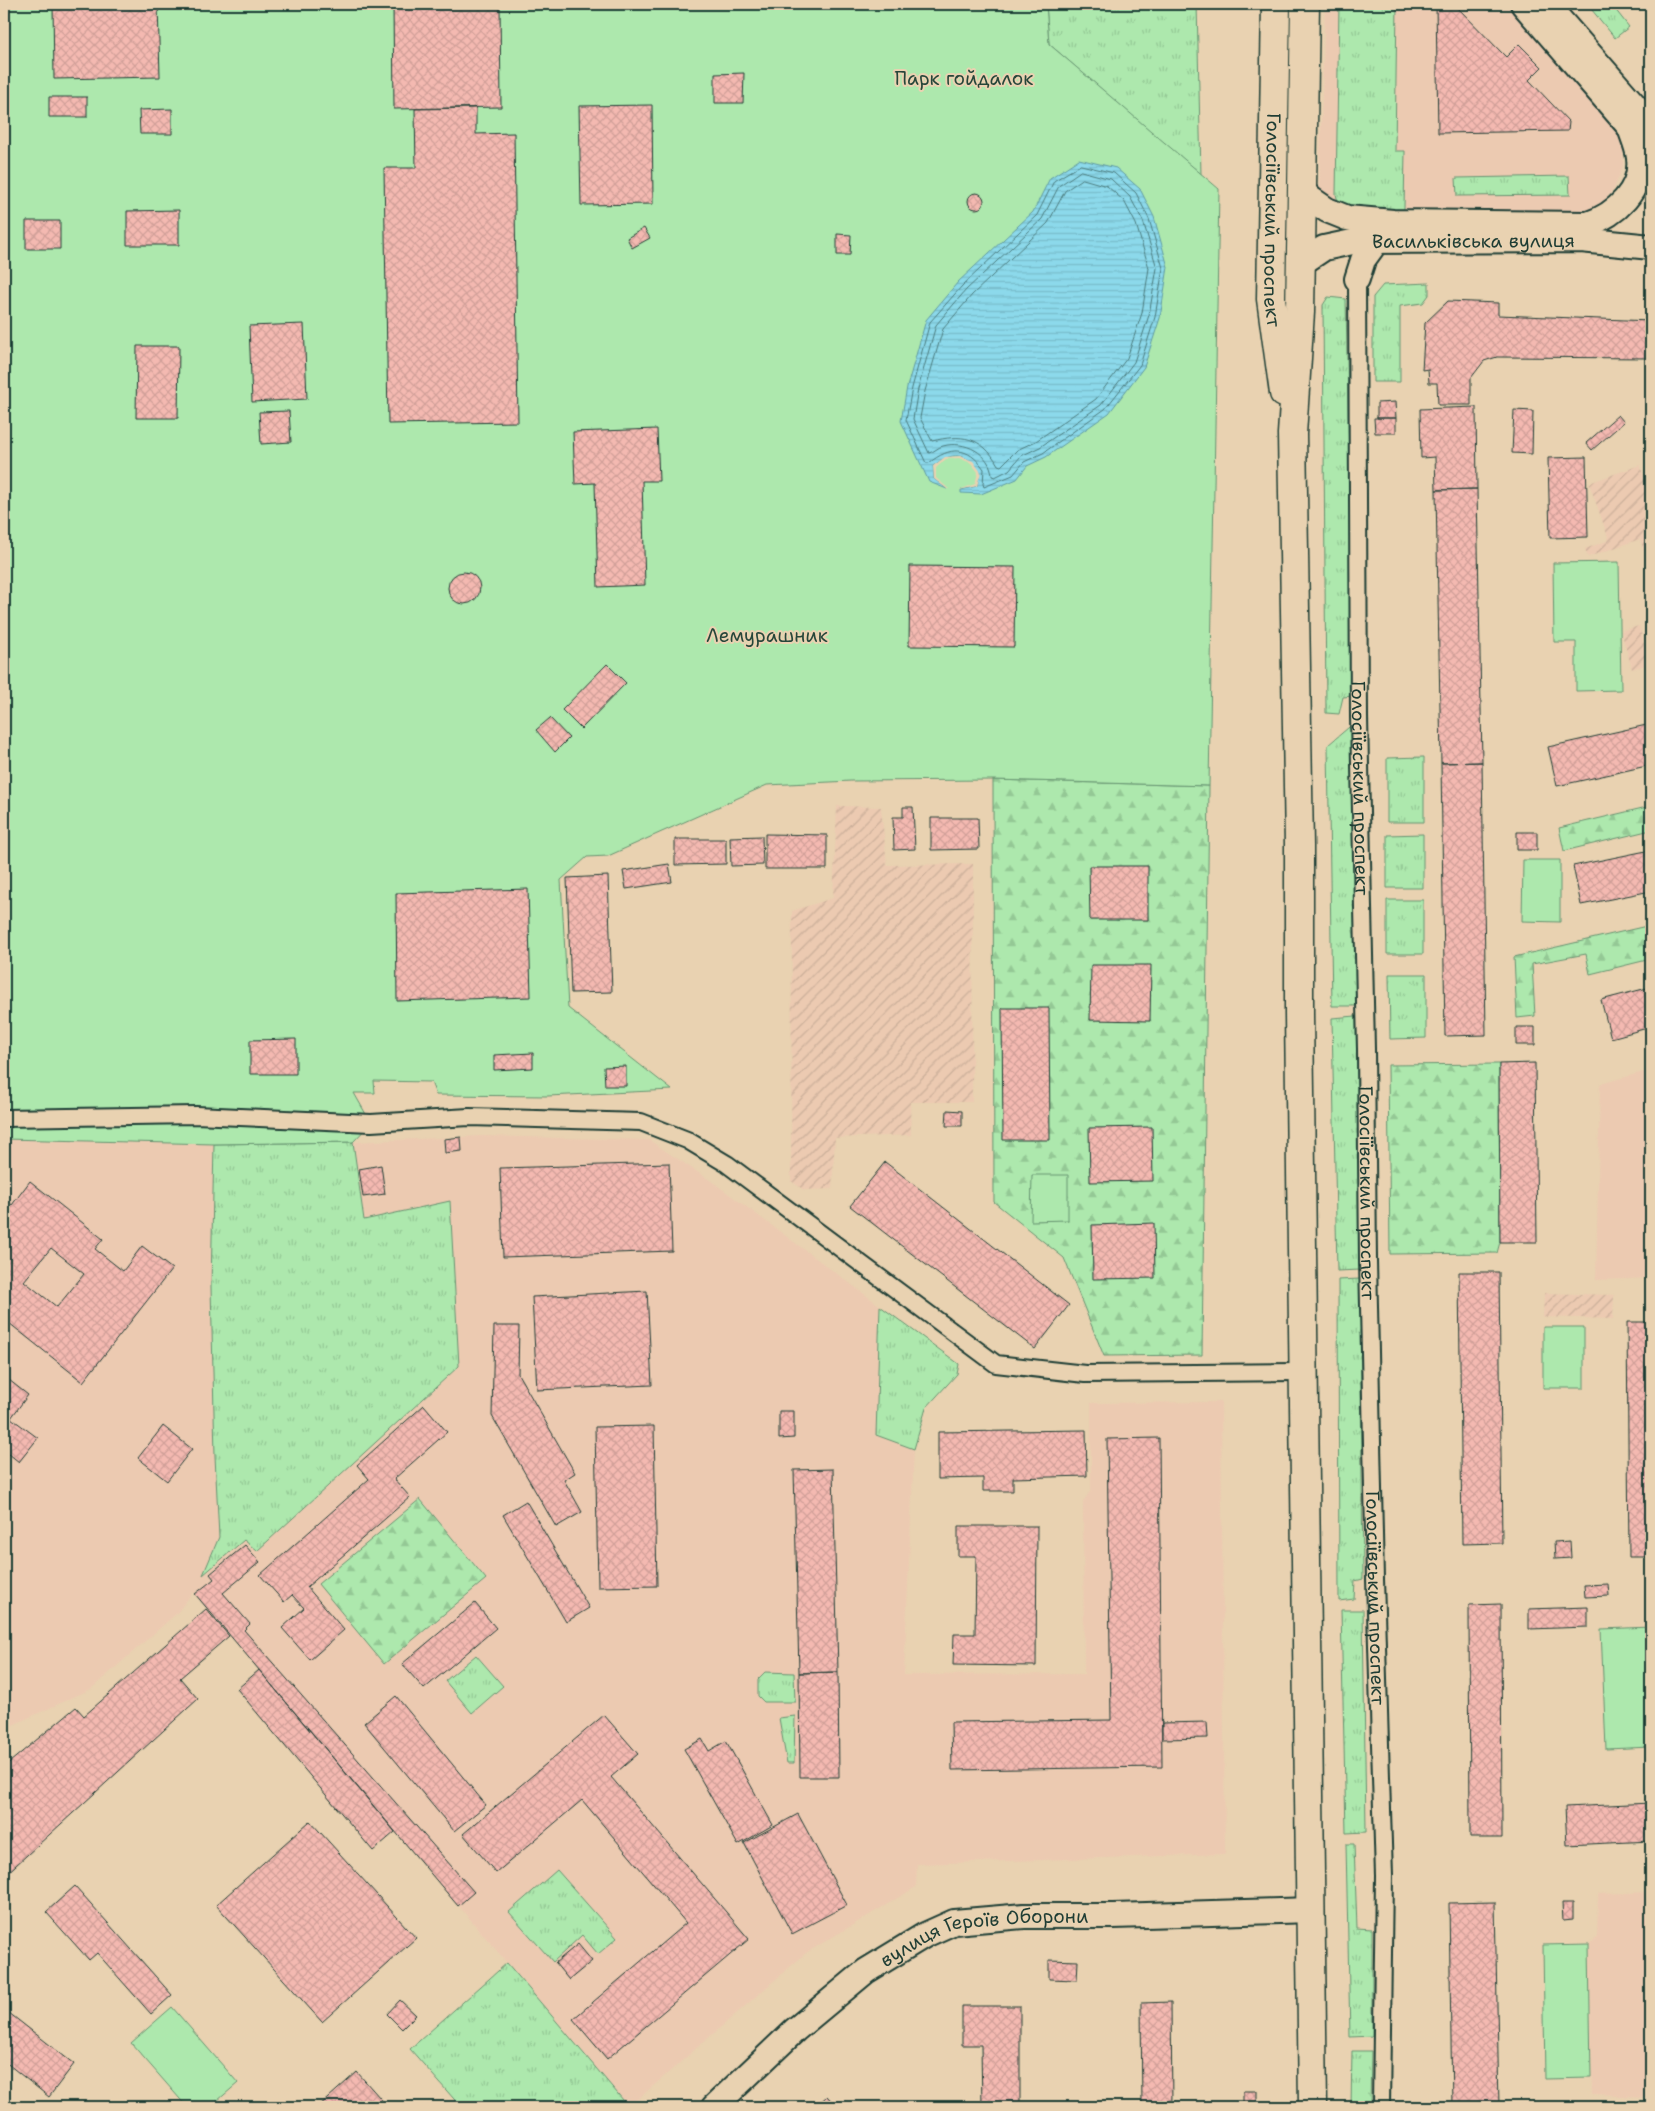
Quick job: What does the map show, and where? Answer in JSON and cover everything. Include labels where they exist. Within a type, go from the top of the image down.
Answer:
[{"type":"highway","name":"Голосіївський проспект","points":[[1276,4],[1271,299],[1279,364],[1292,434]]},
{"type":"highway","name":"Голосіївський проспект","points":[[1305,4],[1300,312],[1292,434],[1299,846],[1314,2107]]},
{"type":"main road","points":[[1301,189],[1326,210],[1347,218],[1407,222],[1579,225],[1600,220],[1619,207],[1627,198],[1637,179],[1641,126],[1523,4]]},
{"type":"main road","points":[[1546,4],[1641,126],[1651,152]]},
{"type":"main road","points":[[1347,218],[1366,241]]},
{"type":"main road","points":[[1357,279],[1366,241],[1385,230],[1407,222]]},
{"type":"main road","name":"Васильківська вулиця","points":[[1300,264],[1324,248],[1366,241],[1580,240],[1651,247]]},
{"type":"main road","name":"вулиця Героїв Оборони","points":[[714,2107],[795,2030],[866,1971],[925,1935],[954,1922],[1024,1916],[1113,1916],[1311,1910]]},
{"type":"street","name":"Голосіївський проспект","points":[[1357,279],[1359,717],[1366,1049],[1368,1261],[1384,1876],[1381,2107]]},
{"type":"street","points":[[4,1118],[196,1115],[371,1123],[468,1117],[641,1122],[687,1140],[727,1164],[996,1364],[1085,1374],[1304,1372]]},
{"type":"shaded area","points":[[1325,4],[1505,4],[1617,129],[1624,142],[1623,166],[1614,189],[1602,204],[1588,212],[1568,214],[1355,215],[1323,198],[1319,190]]},
{"type":"shaded area","points":[[1640,465],[1651,497],[1651,571],[1640,539],[1588,557],[1585,549],[1609,540],[1589,483]]},
{"type":"shaded area","points":[[1639,626],[1650,664],[1632,669],[1621,631]]},
{"type":"shaded area","points":[[837,806],[881,807],[887,865],[973,864],[972,1102],[910,1102],[911,1135],[835,1138],[832,1189],[804,1190],[791,1181],[792,911],[833,898]]},
{"type":"shaded area","points":[[1651,1070],[1651,1278],[1596,1280],[1600,1084]]},
{"type":"shaded area","points":[[481,1136],[649,1140],[714,1183],[959,1364],[957,1374],[926,1408],[914,1449],[904,1675],[1084,1674],[1083,1502],[1091,1490],[1091,1403],[1221,1402],[1225,1854],[917,1864],[916,1887],[806,1953],[629,2107],[193,1592],[177,1613],[91,1689],[4,1729],[4,1139],[214,1144],[353,1142]]},
{"type":"shaded area","points":[[1544,1293],[1614,1295],[1613,1319],[1543,1317]]},
{"type":"shaded area","points":[[1651,1892],[1651,2097],[1592,2095],[1589,1944],[1597,1937],[1598,1894]]},
{"type":"green space","points":[[4,4],[1046,4],[1049,44],[1219,189],[1209,786],[993,780],[851,781],[767,785],[608,856],[587,857],[561,880],[568,1008],[672,1090],[548,1096],[436,1095],[431,1082],[374,1081],[375,1093],[354,1093],[371,1123],[353,1142],[214,1144],[4,1139]]},
{"type":"green space","points":[[1046,4],[1197,4],[1201,175],[1049,44]]},
{"type":"green space","points":[[1339,4],[1397,4],[1395,151],[1405,151],[1404,209],[1357,210],[1338,202],[1336,194]]},
{"type":"green space","points":[[1587,4],[1611,4],[1629,27],[1615,38]]},
{"type":"green space","points":[[1569,176],[1570,195],[1457,196],[1456,178]]},
{"type":"green space","points":[[1429,283],[1429,295],[1423,303],[1400,306],[1400,382],[1373,382],[1373,297],[1383,285]]},
{"type":"green space","points":[[1328,297],[1346,299],[1353,696],[1343,697],[1339,714],[1326,713],[1323,305]]},
{"type":"green space","points":[[1619,562],[1621,690],[1576,691],[1576,642],[1554,642],[1553,563]]},
{"type":"green space","points":[[1355,722],[1356,1006],[1332,1006],[1328,745]]},
{"type":"green space","points":[[1424,757],[1424,822],[1387,822],[1387,758]]},
{"type":"green space","points":[[993,780],[1209,786],[1202,1355],[1104,1356],[1064,1258],[994,1202]]},
{"type":"green space","points":[[1651,806],[1651,830],[1564,851],[1559,828]]},
{"type":"green space","points":[[1423,834],[1423,888],[1387,888],[1387,835]]},
{"type":"green space","points":[[1523,860],[1560,860],[1560,922],[1522,921]]},
{"type":"green space","points":[[1387,900],[1423,900],[1423,954],[1387,954]]},
{"type":"green space","points":[[1651,925],[1651,959],[1590,974],[1586,954],[1532,964],[1535,1016],[1517,1018],[1514,957]]},
{"type":"green space","points":[[1389,974],[1426,974],[1426,1038],[1390,1039]]},
{"type":"green space","points":[[1356,1016],[1360,1270],[1337,1271],[1332,1018]]},
{"type":"green space","points":[[1499,1064],[1500,1242],[1497,1253],[1390,1254],[1388,1065]]},
{"type":"green space","points":[[353,1142],[364,1220],[450,1201],[459,1366],[257,1551],[244,1540],[203,1575],[219,1537],[211,1287],[214,1144]]},
{"type":"green space","points":[[1032,1175],[1068,1175],[1068,1220],[1031,1221]]},
{"type":"green space","points":[[1360,1279],[1363,1579],[1355,1581],[1354,1599],[1339,1601],[1338,1280]]},
{"type":"green space","points":[[880,1306],[959,1364],[957,1374],[926,1408],[914,1449],[876,1435]]},
{"type":"green space","points":[[1543,1327],[1584,1327],[1584,1388],[1543,1388]]},
{"type":"green space","points":[[420,1499],[486,1579],[384,1664],[318,1584]]},
{"type":"green space","points":[[1341,1610],[1363,1610],[1366,1832],[1346,1833]]},
{"type":"green space","points":[[1651,1627],[1651,1747],[1606,1749],[1601,1629]]},
{"type":"green space","points":[[476,1655],[503,1686],[472,1713],[445,1681]]},
{"type":"green space","points":[[765,1672],[794,1673],[795,1702],[764,1702],[758,1696],[758,1679]]},
{"type":"green space","points":[[795,1716],[794,1763],[787,1763],[779,1718]]},
{"type":"green space","points":[[1346,1844],[1354,1844],[1357,1928],[1372,1929],[1372,2036],[1350,2037]]},
{"type":"green space","points":[[557,1870],[617,1938],[598,1954],[582,1935],[553,1962],[509,1912]]},
{"type":"green space","points":[[1589,1944],[1591,2078],[1545,2079],[1543,1945]]},
{"type":"green space","points":[[507,1963],[629,2107],[461,2107],[410,2049]]},
{"type":"green space","points":[[172,2007],[238,2083],[210,2107],[187,2107],[131,2043]]},
{"type":"green space","points":[[1352,2051],[1371,2051],[1370,2107],[1351,2107]]},
{"type":"water","points":[[1079,159],[1116,168],[1140,189],[1154,217],[1168,267],[1160,318],[1144,367],[1109,413],[1046,457],[1027,466],[1017,479],[981,494],[961,493],[961,490],[977,486],[980,472],[975,465],[964,457],[953,456],[933,466],[934,479],[947,489],[929,482],[901,421],[907,387],[926,320],[958,282],[1033,212],[1050,178]]},
{"type":"pier","points":[[960,456],[973,461],[981,472],[977,486],[959,490],[975,484],[978,472],[971,463],[959,458],[946,459],[936,468],[936,478],[949,489],[947,489],[934,479],[933,466],[945,457]]},
{"type":"building","points":[[53,4],[158,4],[160,77],[54,79]]},
{"type":"building","points":[[393,4],[500,4],[501,107],[394,109]]},
{"type":"building","points":[[1436,4],[1454,4],[1506,57],[1519,44],[1542,67],[1529,80],[1569,122],[1568,131],[1438,133]]},
{"type":"building","points":[[744,73],[743,103],[715,103],[715,74]]},
{"type":"building","points":[[49,97],[87,97],[87,117],[49,117]]},
{"type":"building","points":[[652,105],[653,204],[581,205],[579,106]]},
{"type":"building","points":[[476,108],[476,134],[514,133],[518,422],[388,424],[384,168],[416,168],[415,109]]},
{"type":"building","points":[[172,109],[172,134],[140,134],[139,110]]},
{"type":"building","points":[[976,193],[982,195],[984,201],[982,207],[976,209],[970,207],[968,201],[970,195]]},
{"type":"building","points":[[179,210],[179,245],[127,245],[127,211]]},
{"type":"building","points":[[26,221],[60,221],[60,249],[26,249]]},
{"type":"building","points":[[644,228],[650,238],[632,248],[627,238]]},
{"type":"building","points":[[837,234],[851,235],[850,255],[837,255]]},
{"type":"building","points":[[1448,301],[1498,303],[1498,315],[1651,321],[1651,358],[1497,357],[1484,361],[1471,378],[1471,405],[1438,405],[1437,383],[1429,383],[1428,369],[1422,370],[1425,323]]},
{"type":"building","points":[[304,324],[307,399],[252,402],[249,326]]},
{"type":"building","points":[[137,346],[179,346],[178,418],[136,418]]},
{"type":"building","points":[[1395,402],[1396,418],[1377,418],[1377,403]]},
{"type":"building","points":[[1476,407],[1477,489],[1436,490],[1435,457],[1421,458],[1420,409]]},
{"type":"building","points":[[1514,410],[1533,411],[1532,454],[1512,453]]},
{"type":"building","points":[[289,411],[291,442],[261,444],[259,412]]},
{"type":"building","points":[[1618,415],[1624,422],[1592,450],[1586,443]]},
{"type":"building","points":[[1374,418],[1396,418],[1396,433],[1375,433]]},
{"type":"building","points":[[657,429],[659,481],[642,481],[645,585],[598,587],[595,483],[575,484],[573,432]]},
{"type":"building","points":[[1586,457],[1588,537],[1550,538],[1548,458]]},
{"type":"building","points":[[1477,489],[1482,762],[1441,763],[1436,490]]},
{"type":"building","points":[[910,566],[1015,567],[1014,647],[909,646]]},
{"type":"building","points":[[464,572],[470,573],[475,577],[479,582],[479,594],[475,599],[470,603],[464,604],[458,603],[453,599],[449,594],[448,588],[449,582],[453,577],[458,573]]},
{"type":"building","points":[[607,664],[626,683],[581,729],[562,710]]},
{"type":"building","points":[[550,718],[569,738],[555,752],[536,730]]},
{"type":"building","points":[[1651,724],[1651,765],[1557,786],[1548,747]]},
{"type":"building","points":[[1482,762],[1486,1035],[1445,1036],[1441,763]]},
{"type":"building","points":[[903,807],[913,807],[915,849],[894,850],[893,817],[903,817]]},
{"type":"building","points":[[931,818],[978,818],[979,849],[931,850]]},
{"type":"building","points":[[1517,832],[1537,832],[1537,850],[1517,850]]},
{"type":"building","points":[[765,834],[827,835],[827,869],[765,869]]},
{"type":"building","points":[[762,836],[763,865],[731,866],[730,837]]},
{"type":"building","points":[[675,839],[726,839],[726,864],[675,865]]},
{"type":"building","points":[[1651,850],[1651,891],[1581,905],[1573,866]]},
{"type":"building","points":[[669,864],[672,882],[626,889],[623,871]]},
{"type":"building","points":[[1089,866],[1148,866],[1148,920],[1090,920]]},
{"type":"building","points":[[608,876],[612,992],[571,993],[567,878]]},
{"type":"building","points":[[528,889],[531,997],[397,1001],[396,893]]},
{"type":"building","points":[[1091,965],[1151,965],[1150,1021],[1090,1020]]},
{"type":"building","points":[[1651,987],[1651,1027],[1611,1038],[1601,1000]]},
{"type":"building","points":[[1002,1008],[1049,1008],[1050,1140],[1003,1140]]},
{"type":"building","points":[[1516,1027],[1535,1027],[1535,1045],[1516,1045]]},
{"type":"building","points":[[296,1039],[296,1074],[250,1074],[250,1040]]},
{"type":"building","points":[[533,1053],[533,1068],[494,1070],[494,1055]]},
{"type":"building","points":[[1535,1063],[1537,1242],[1500,1242],[1499,1064]]},
{"type":"building","points":[[626,1066],[626,1086],[605,1086],[604,1067]]},
{"type":"building","points":[[947,1110],[962,1111],[962,1126],[946,1126]]},
{"type":"building","points":[[1152,1127],[1153,1181],[1090,1182],[1089,1128]]},
{"type":"building","points":[[461,1137],[462,1151],[445,1153],[444,1139]]},
{"type":"building","points":[[885,1162],[1069,1305],[1035,1349],[850,1206]]},
{"type":"building","points":[[669,1163],[672,1251],[503,1257],[500,1168]]},
{"type":"building","points":[[381,1165],[385,1194],[363,1197],[359,1169]]},
{"type":"building","points":[[30,1181],[103,1239],[95,1249],[123,1271],[142,1246],[172,1269],[83,1382],[4,1319],[4,1198],[12,1205]],"holes":[[[51,1248],[84,1274],[57,1307],[24,1281]]]},
{"type":"building","points":[[1154,1223],[1155,1278],[1093,1279],[1092,1225]]},
{"type":"building","points":[[1459,1272],[1499,1272],[1502,1543],[1462,1544]]},
{"type":"building","points":[[647,1291],[652,1385],[537,1390],[532,1297]]},
{"type":"building","points":[[1627,1322],[1651,1322],[1651,1557],[1629,1557]]},
{"type":"building","points":[[494,1326],[519,1326],[518,1374],[575,1473],[564,1480],[582,1512],[556,1527],[492,1416]]},
{"type":"building","points":[[4,1376],[28,1395],[11,1418],[38,1438],[19,1462],[4,1450]]},
{"type":"building","points":[[424,1405],[447,1432],[394,1479],[410,1497],[307,1587],[344,1630],[310,1660],[282,1628],[304,1608],[292,1595],[284,1602],[260,1575],[369,1479],[357,1465]]},
{"type":"building","points":[[779,1411],[794,1411],[794,1438],[779,1439]]},
{"type":"building","points":[[163,1426],[192,1449],[167,1481],[138,1458]]},
{"type":"building","points":[[654,1426],[657,1586],[598,1587],[595,1427]]},
{"type":"building","points":[[1086,1430],[1087,1476],[1013,1478],[1013,1491],[983,1491],[983,1478],[938,1479],[938,1432]]},
{"type":"building","points":[[1159,1438],[1162,1767],[952,1770],[951,1722],[1111,1720],[1107,1439]]},
{"type":"building","points":[[833,1469],[838,1672],[799,1673],[794,1470]]},
{"type":"building","points":[[526,1501],[589,1608],[566,1622],[503,1515]]},
{"type":"building","points":[[958,1526],[1037,1526],[1036,1666],[953,1665],[954,1634],[975,1634],[976,1556],[958,1556]]},
{"type":"building","points":[[1570,1541],[1571,1558],[1555,1559],[1554,1542]]},
{"type":"building","points":[[245,1545],[260,1562],[223,1593],[250,1624],[244,1630],[474,1892],[458,1906],[195,1594],[214,1579],[210,1574]]},
{"type":"building","points":[[1608,1584],[1609,1596],[1585,1597],[1584,1585]]},
{"type":"building","points":[[475,1603],[496,1628],[424,1689],[402,1664]]},
{"type":"building","points":[[1501,1604],[1502,1838],[1470,1838],[1469,1605]]},
{"type":"building","points":[[1588,1607],[1588,1627],[1529,1629],[1529,1609]]},
{"type":"building","points":[[206,1609],[229,1636],[180,1678],[198,1699],[4,1876],[4,1767],[76,1707],[84,1716]]},
{"type":"building","points":[[259,1670],[395,1832],[373,1851],[237,1689]]},
{"type":"building","points":[[838,1672],[839,1777],[800,1777],[799,1673]]},
{"type":"building","points":[[396,1696],[486,1805],[454,1831],[364,1723]]},
{"type":"building","points":[[604,1715],[638,1754],[611,1777],[749,1939],[607,2059],[573,2019],[686,1923],[582,1800],[496,1873],[463,1834]]},
{"type":"building","points":[[1207,1722],[1208,1738],[1162,1739],[1162,1723]]},
{"type":"building","points":[[702,1739],[709,1751],[726,1741],[773,1825],[738,1845],[684,1749]]},
{"type":"building","points":[[1651,1803],[1651,1841],[1567,1845],[1565,1807]]},
{"type":"building","points":[[798,1814],[847,1905],[792,1934],[744,1843]]},
{"type":"building","points":[[310,1821],[416,1938],[322,2022],[216,1905]]},
{"type":"building","points":[[75,1886],[172,1995],[151,2014],[97,1953],[89,1960],[46,1912]]},
{"type":"building","points":[[1495,1902],[1499,2107],[1452,2107],[1449,1903]]},
{"type":"building","points":[[1562,1903],[1573,1903],[1573,1920],[1563,1921]]},
{"type":"building","points":[[578,1944],[592,1961],[569,1980],[555,1963]]},
{"type":"building","points":[[1049,1960],[1078,1961],[1077,1980],[1049,1979]]},
{"type":"building","points":[[400,2000],[416,2015],[402,2029],[387,2014]]},
{"type":"building","points":[[1171,2002],[1172,2107],[1142,2107],[1141,2003]]},
{"type":"building","points":[[962,2006],[1020,2006],[1020,2107],[982,2107],[981,2045],[962,2045]]},
{"type":"building","points":[[4,2009],[74,2064],[49,2097],[4,2061]]},
{"type":"building","points":[[357,2072],[388,2107],[318,2107]]},
{"type":"building","points":[[1243,2091],[1257,2091],[1257,2107],[1243,2107]]},
{"type":"building","points":[[827,2096],[837,2107],[815,2107]]},
{"type":"park label","name":"Парк гойдалок","points":[[964,78]]},
{"type":"park label","name":"Лемурашник","points":[[767,635]]}]
